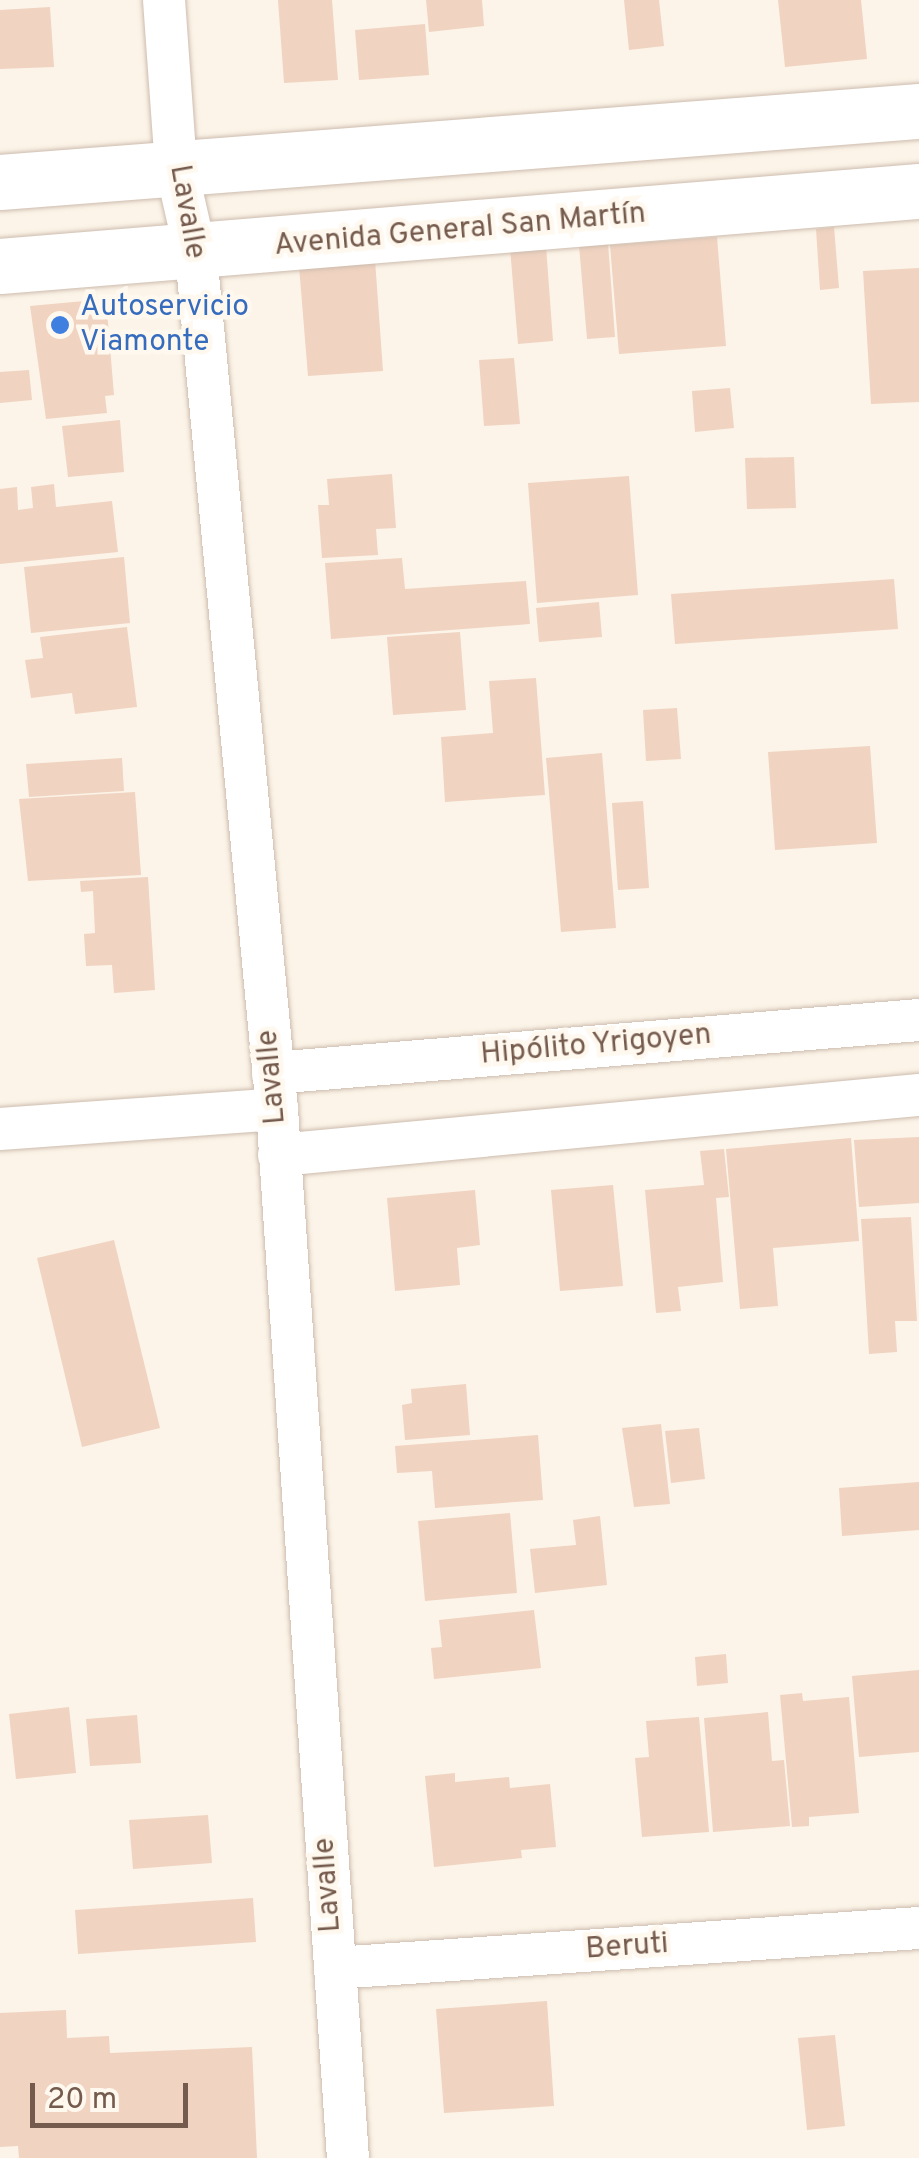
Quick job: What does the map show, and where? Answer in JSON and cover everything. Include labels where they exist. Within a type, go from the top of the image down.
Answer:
[{"type":"main road","points":[[0,182],[919,111]]},
{"type":"main road","name":"Avenida General San Martín","points":[[0,266],[196,254],[919,191]]},
{"type":"street","name":"Lavalle","points":[[164,0],[176,167],[196,254],[275,1091],[348,2158]]},
{"type":"street","name":"Hipólito Yrigoyen","points":[[0,1128],[275,1091],[919,1020]]},
{"type":"street","points":[[279,1155],[919,1095]]},
{"type":"street","name":"Beruti","points":[[334,1968],[919,1928]]},
{"type":"building","points":[[278,0],[332,0],[338,80],[284,83]]},
{"type":"building","points":[[426,0],[482,0],[484,26],[429,32]]},
{"type":"building","points":[[624,0],[659,0],[664,46],[629,50]]},
{"type":"building","points":[[778,0],[861,0],[867,59],[785,67]]},
{"type":"building","points":[[50,7],[54,67],[0,69],[0,10]]},
{"type":"building","points":[[425,24],[429,75],[359,80],[355,30]]},
{"type":"building","points":[[834,227],[839,288],[820,290],[816,229]]},
{"type":"building","points":[[717,237],[726,346],[619,354],[610,245]]},
{"type":"building","points":[[608,243],[615,337],[587,339],[579,245]]},
{"type":"building","points":[[546,246],[553,341],[518,344],[510,248]]},
{"type":"building","points":[[375,260],[383,371],[308,376],[299,266]]},
{"type":"building","points":[[919,268],[919,402],[871,404],[863,271]]},
{"type":"building","points":[[106,299],[114,395],[105,396],[107,413],[46,419],[30,306]]},
{"type":"building","points":[[514,358],[520,424],[484,426],[479,360]]},
{"type":"building","points":[[29,370],[32,400],[0,403],[0,372]]},
{"type":"building","points":[[730,388],[734,428],[695,432],[692,391]]},
{"type":"building","points":[[120,420],[124,472],[68,477],[62,426]]},
{"type":"building","points":[[794,457],[796,508],[747,509],[745,458]]},
{"type":"building","points":[[392,474],[396,528],[376,529],[378,555],[322,558],[318,505],[329,505],[327,479]]},
{"type":"building","points":[[629,476],[638,595],[537,603],[528,483]]},
{"type":"building","points":[[54,484],[56,507],[112,501],[118,552],[0,564],[0,489],[17,487],[18,510],[33,508],[31,487]]},
{"type":"building","points":[[124,557],[130,623],[31,633],[24,567]]},
{"type":"building","points":[[402,558],[405,589],[526,581],[530,624],[331,639],[325,563]]},
{"type":"building","points":[[894,579],[898,629],[675,644],[671,594]]},
{"type":"building","points":[[599,602],[602,637],[539,642],[536,608]]},
{"type":"building","points":[[127,627],[137,707],[75,714],[72,693],[31,698],[25,660],[43,658],[40,637]]},
{"type":"building","points":[[460,632],[466,710],[393,715],[387,637]]},
{"type":"building","points":[[536,678],[545,795],[445,802],[441,737],[493,733],[489,681]]},
{"type":"building","points":[[677,708],[681,759],[646,761],[643,710]]},
{"type":"building","points":[[870,746],[877,843],[775,850],[768,752]]},
{"type":"building","points":[[602,753],[616,928],[561,932],[546,758]]},
{"type":"building","points":[[122,758],[124,791],[29,797],[26,764]]},
{"type":"building","points":[[135,792],[141,875],[28,881],[19,799]]},
{"type":"building","points":[[643,801],[649,888],[618,890],[612,803]]},
{"type":"building","points":[[148,877],[155,990],[114,993],[112,965],[86,966],[84,934],[95,933],[93,891],[81,892],[80,881]]},
{"type":"building","points":[[919,1137],[919,1203],[859,1207],[854,1140]]},
{"type":"building","points":[[851,1138],[859,1241],[773,1248],[778,1306],[740,1309],[726,1149]]},
{"type":"building","points":[[724,1149],[729,1197],[716,1198],[723,1282],[678,1287],[681,1311],[656,1313],[645,1190],[704,1185],[700,1151]]},
{"type":"building","points":[[613,1185],[623,1286],[560,1291],[551,1190]]},
{"type":"building","points":[[475,1190],[480,1245],[457,1248],[460,1285],[395,1291],[387,1198]]},
{"type":"building","points":[[911,1217],[917,1321],[895,1321],[897,1352],[869,1354],[861,1219]]},
{"type":"building","points":[[114,1240],[160,1428],[82,1447],[37,1258]]},
{"type":"building","points":[[466,1384],[470,1435],[405,1440],[402,1405],[412,1403],[411,1389]]},
{"type":"building","points":[[661,1424],[670,1504],[634,1507],[622,1428]]},
{"type":"building","points":[[699,1428],[705,1479],[671,1483],[665,1431]]},
{"type":"building","points":[[538,1435],[543,1500],[435,1508],[432,1471],[397,1473],[395,1446]]},
{"type":"building","points":[[919,1482],[919,1530],[842,1536],[839,1488]]},
{"type":"building","points":[[510,1513],[517,1593],[425,1601],[418,1521]]},
{"type":"building","points":[[600,1516],[607,1585],[535,1593],[530,1549],[576,1545],[573,1520]]},
{"type":"building","points":[[534,1610],[541,1668],[434,1679],[431,1648],[442,1647],[439,1620]]},
{"type":"building","points":[[726,1654],[728,1683],[697,1686],[695,1657]]},
{"type":"building","points":[[919,1670],[919,1752],[859,1757],[852,1676]]},
{"type":"building","points":[[802,1693],[803,1701],[849,1697],[859,1813],[809,1817],[809,1826],[792,1827],[780,1695]]},
{"type":"building","points":[[69,1707],[76,1773],[16,1779],[9,1714]]},
{"type":"building","points":[[768,1712],[772,1761],[784,1760],[790,1826],[713,1832],[704,1718]]},
{"type":"building","points":[[137,1715],[141,1763],[90,1766],[86,1719]]},
{"type":"building","points":[[699,1717],[709,1832],[642,1837],[635,1758],[649,1757],[646,1721]]},
{"type":"building","points":[[455,1773],[455,1782],[509,1777],[510,1788],[550,1784],[556,1847],[521,1850],[522,1858],[434,1867],[425,1776]]},
{"type":"building","points":[[208,1815],[212,1863],[133,1869],[129,1820]]},
{"type":"building","points":[[253,1898],[256,1942],[78,1954],[75,1910]]},
{"type":"building","points":[[547,2001],[554,2106],[444,2113],[436,2009]]},
{"type":"building","points":[[66,2010],[67,2038],[109,2036],[110,2053],[252,2047],[257,2158],[19,2158],[18,2146],[0,2147],[0,2013]]},
{"type":"building","points":[[835,2035],[845,2126],[807,2130],[798,2038]]},
{"type":"place","name":"Autoservicio Viamonte","points":[[60,325]]}]
